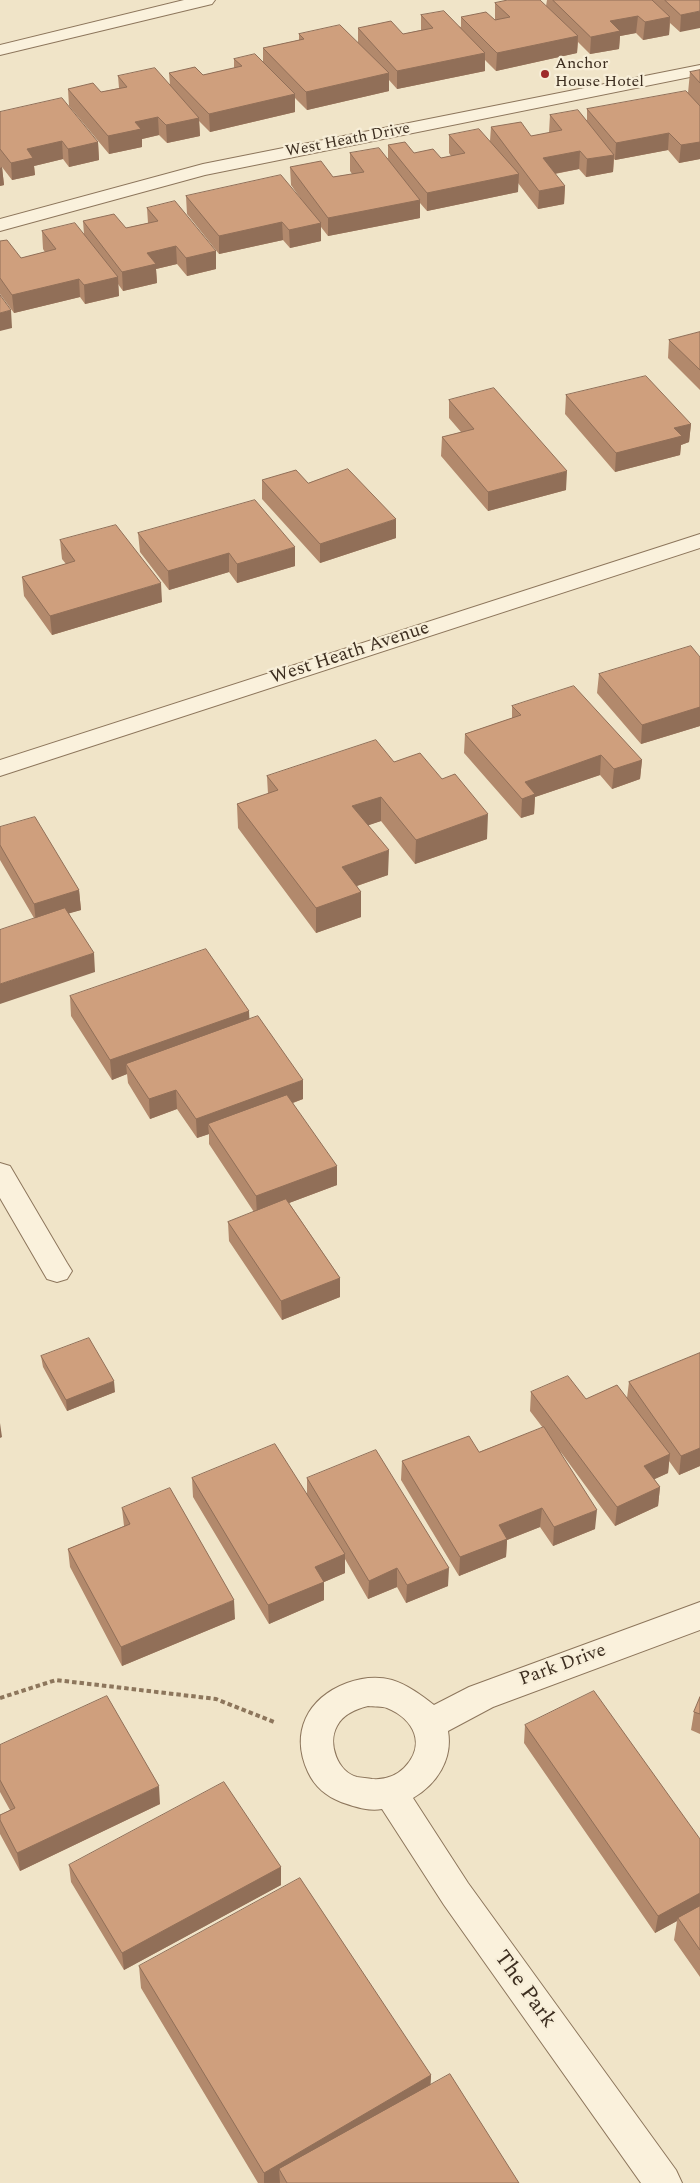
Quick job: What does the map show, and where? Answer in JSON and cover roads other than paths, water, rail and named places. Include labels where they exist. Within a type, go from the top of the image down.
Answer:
[{"type":"street","points":[[0,50],[206,0]]},
{"type":"street","name":"West Heath Drive","points":[[0,225],[203,170],[700,70]]},
{"type":"street","name":"West Heath Avenue","points":[[0,768],[700,541]]},
{"type":"street","points":[[0,1173],[57,1271]]},
{"type":"street","name":"Park Drive","points":[[429,1724],[481,1697],[700,1616]]},
{"type":"street","points":[[368,1692],[392,1694],[417,1708],[429,1724],[432,1737],[431,1759],[421,1776],[406,1788],[391,1793],[369,1796],[344,1789],[326,1774],[316,1752],[318,1730],[331,1708],[349,1697],[368,1692]]},
{"type":"street","name":"The Park","points":[[391,1793],[456,1894],[663,2183]]},
{"type":"place","name":"Anchor House Hotel","points":[[545,74]]}]
